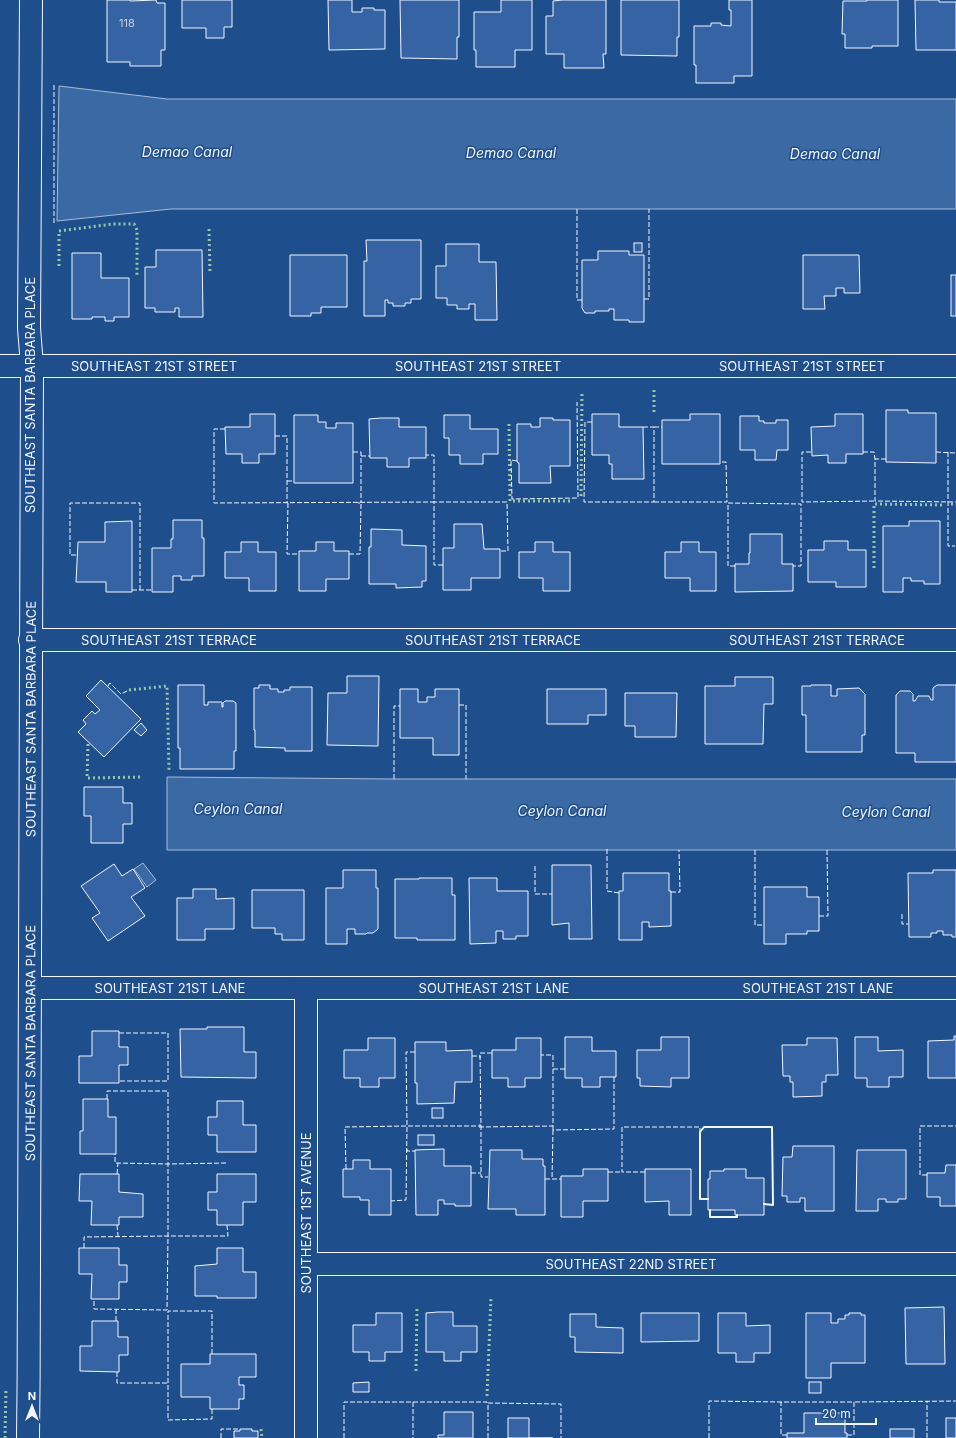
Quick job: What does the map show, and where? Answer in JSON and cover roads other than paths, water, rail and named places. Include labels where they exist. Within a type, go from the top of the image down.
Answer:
[{"type":"street","name":"SOUTHEAST SANTA BARBARA PLACE","points":[[28,1438],[31,988],[30,640],[32,366],[29,328],[31,0]]},
{"type":"street","name":"SOUTHEAST 21ST STREET","points":[[0,366],[956,366]]},
{"type":"street","name":"SOUTHEAST 21ST TERRACE","points":[[30,640],[956,640]]},
{"type":"street","name":"SOUTHEAST 21ST LANE","points":[[31,988],[956,988]]},
{"type":"street","name":"SOUTHEAST 1ST AVENUE","points":[[306,988],[306,1438]]},
{"type":"street","name":"SOUTHEAST 22ND STREET","points":[[306,1264],[956,1264]]},
{"type":"water","name":"Demao Canal","points":[[59,86],[167,99],[956,99],[956,209],[171,209],[57,221]]},
{"type":"water","name":"Ceylon Canal","points":[[167,777],[394,779],[956,779],[956,850],[167,850]]},
{"type":"water","points":[[143,863],[156,880],[147,887],[134,869]]}]
